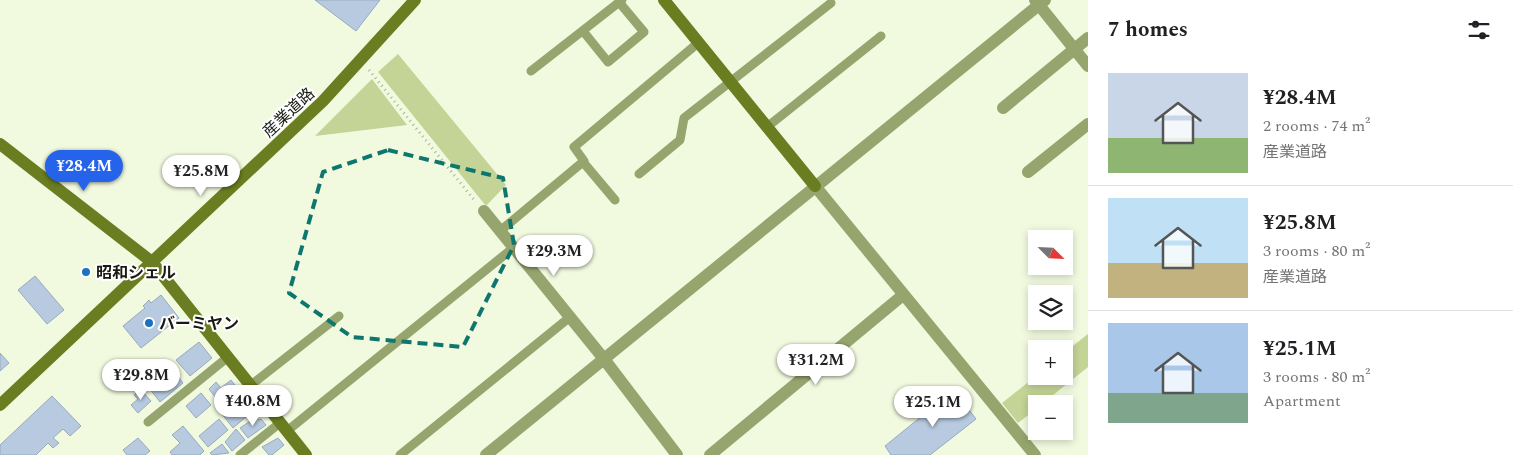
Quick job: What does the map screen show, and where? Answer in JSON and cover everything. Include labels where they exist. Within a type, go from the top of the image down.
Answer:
[{"type":"street","name":"産業道路","points":[[0,405],[323,101],[362,61],[415,0]]},
{"type":"street","points":[[664,0],[1034,455]]},
{"type":"street","points":[[486,455],[1040,2],[1088,66]]},
{"type":"street","points":[[1003,108],[1088,38]]},
{"type":"street","points":[[1028,172],[1088,124]]},
{"type":"street","points":[[0,144],[152,262],[306,455]]},
{"type":"street","points":[[484,211],[604,359],[677,455]]},
{"type":"street","points":[[710,455],[903,295]]},
{"type":"lane","points":[[531,72],[621,1],[644,32],[608,62],[583,31]]},
{"type":"lane","points":[[640,174],[680,140],[684,118],[831,3]]},
{"type":"lane","points":[[767,127],[880,36]]},
{"type":"lane","points":[[615,200],[583,162],[574,147],[698,43]]},
{"type":"lane","points":[[500,231],[583,162]]},
{"type":"lane","points":[[240,455],[284,426],[513,248]]},
{"type":"lane","points":[[251,385],[339,316]]},
{"type":"lane","points":[[400,455],[570,317]]},
{"type":"lane","points":[[148,422],[228,357]]},
{"type":"path","points":[[362,61],[484,211]]},
{"type":"highlighted area","points":[[388,150],[503,178],[514,245],[463,347],[352,337],[289,293],[323,172]]},
{"type":"green space","points":[[398,54],[506,185],[486,206],[378,72]]},
{"type":"green space","points":[[372,79],[407,125],[315,136]]},
{"type":"green space","points":[[1088,334],[1088,367],[1073,379],[1073,346]]},
{"type":"green space","points":[[1028,382],[1028,385],[1066,385],[1053,395],[1028,395],[1028,415],[1018,423],[1002,403]]},
{"type":"building","points":[[315,0],[380,0],[356,31]]},
{"type":"building","points":[[35,276],[64,310],[47,324],[18,290]]},
{"type":"building","points":[[161,295],[179,318],[141,348],[123,326],[145,308],[143,306],[149,300],[151,303]]},
{"type":"building","points":[[199,342],[212,358],[190,376],[176,360]]},
{"type":"building","points":[[0,353],[9,363],[0,371]]},
{"type":"building","points":[[172,369],[183,383],[160,402],[149,388]]},
{"type":"building","points":[[231,380],[237,388],[219,402],[209,389],[216,382],[221,388]]},
{"type":"building","points":[[140,389],[151,401],[138,413],[131,405],[138,399],[134,395]]},
{"type":"building","points":[[954,390],[976,419],[930,455],[891,455],[885,446]]},
{"type":"building","points":[[201,393],[211,405],[196,418],[186,406]]},
{"type":"building","points":[[52,396],[81,426],[70,436],[63,429],[53,438],[59,443],[53,448],[48,443],[36,455],[0,455],[0,445]]},
{"type":"building","points":[[242,398],[253,411],[233,428],[222,414],[228,408],[231,412],[238,406],[236,402]]},
{"type":"building","points":[[256,417],[259,420],[261,419],[266,425],[248,438],[240,428]]},
{"type":"building","points":[[219,419],[228,430],[208,447],[199,436]]},
{"type":"building","points":[[183,426],[204,451],[200,455],[172,455],[170,452],[180,443],[172,435]]},
{"type":"building","points":[[236,429],[245,440],[232,451],[225,442]]},
{"type":"building","points":[[138,438],[150,451],[145,455],[127,455],[123,450]]},
{"type":"building","points":[[278,438],[284,445],[272,455],[269,455],[262,447]]},
{"type":"building","points":[[222,444],[229,453],[212,455],[210,453]]},
{"type":"place","name":"昭和シェル","points":[[86,272]]},
{"type":"place","name":"バーミヤン","points":[[149,323]]}]
